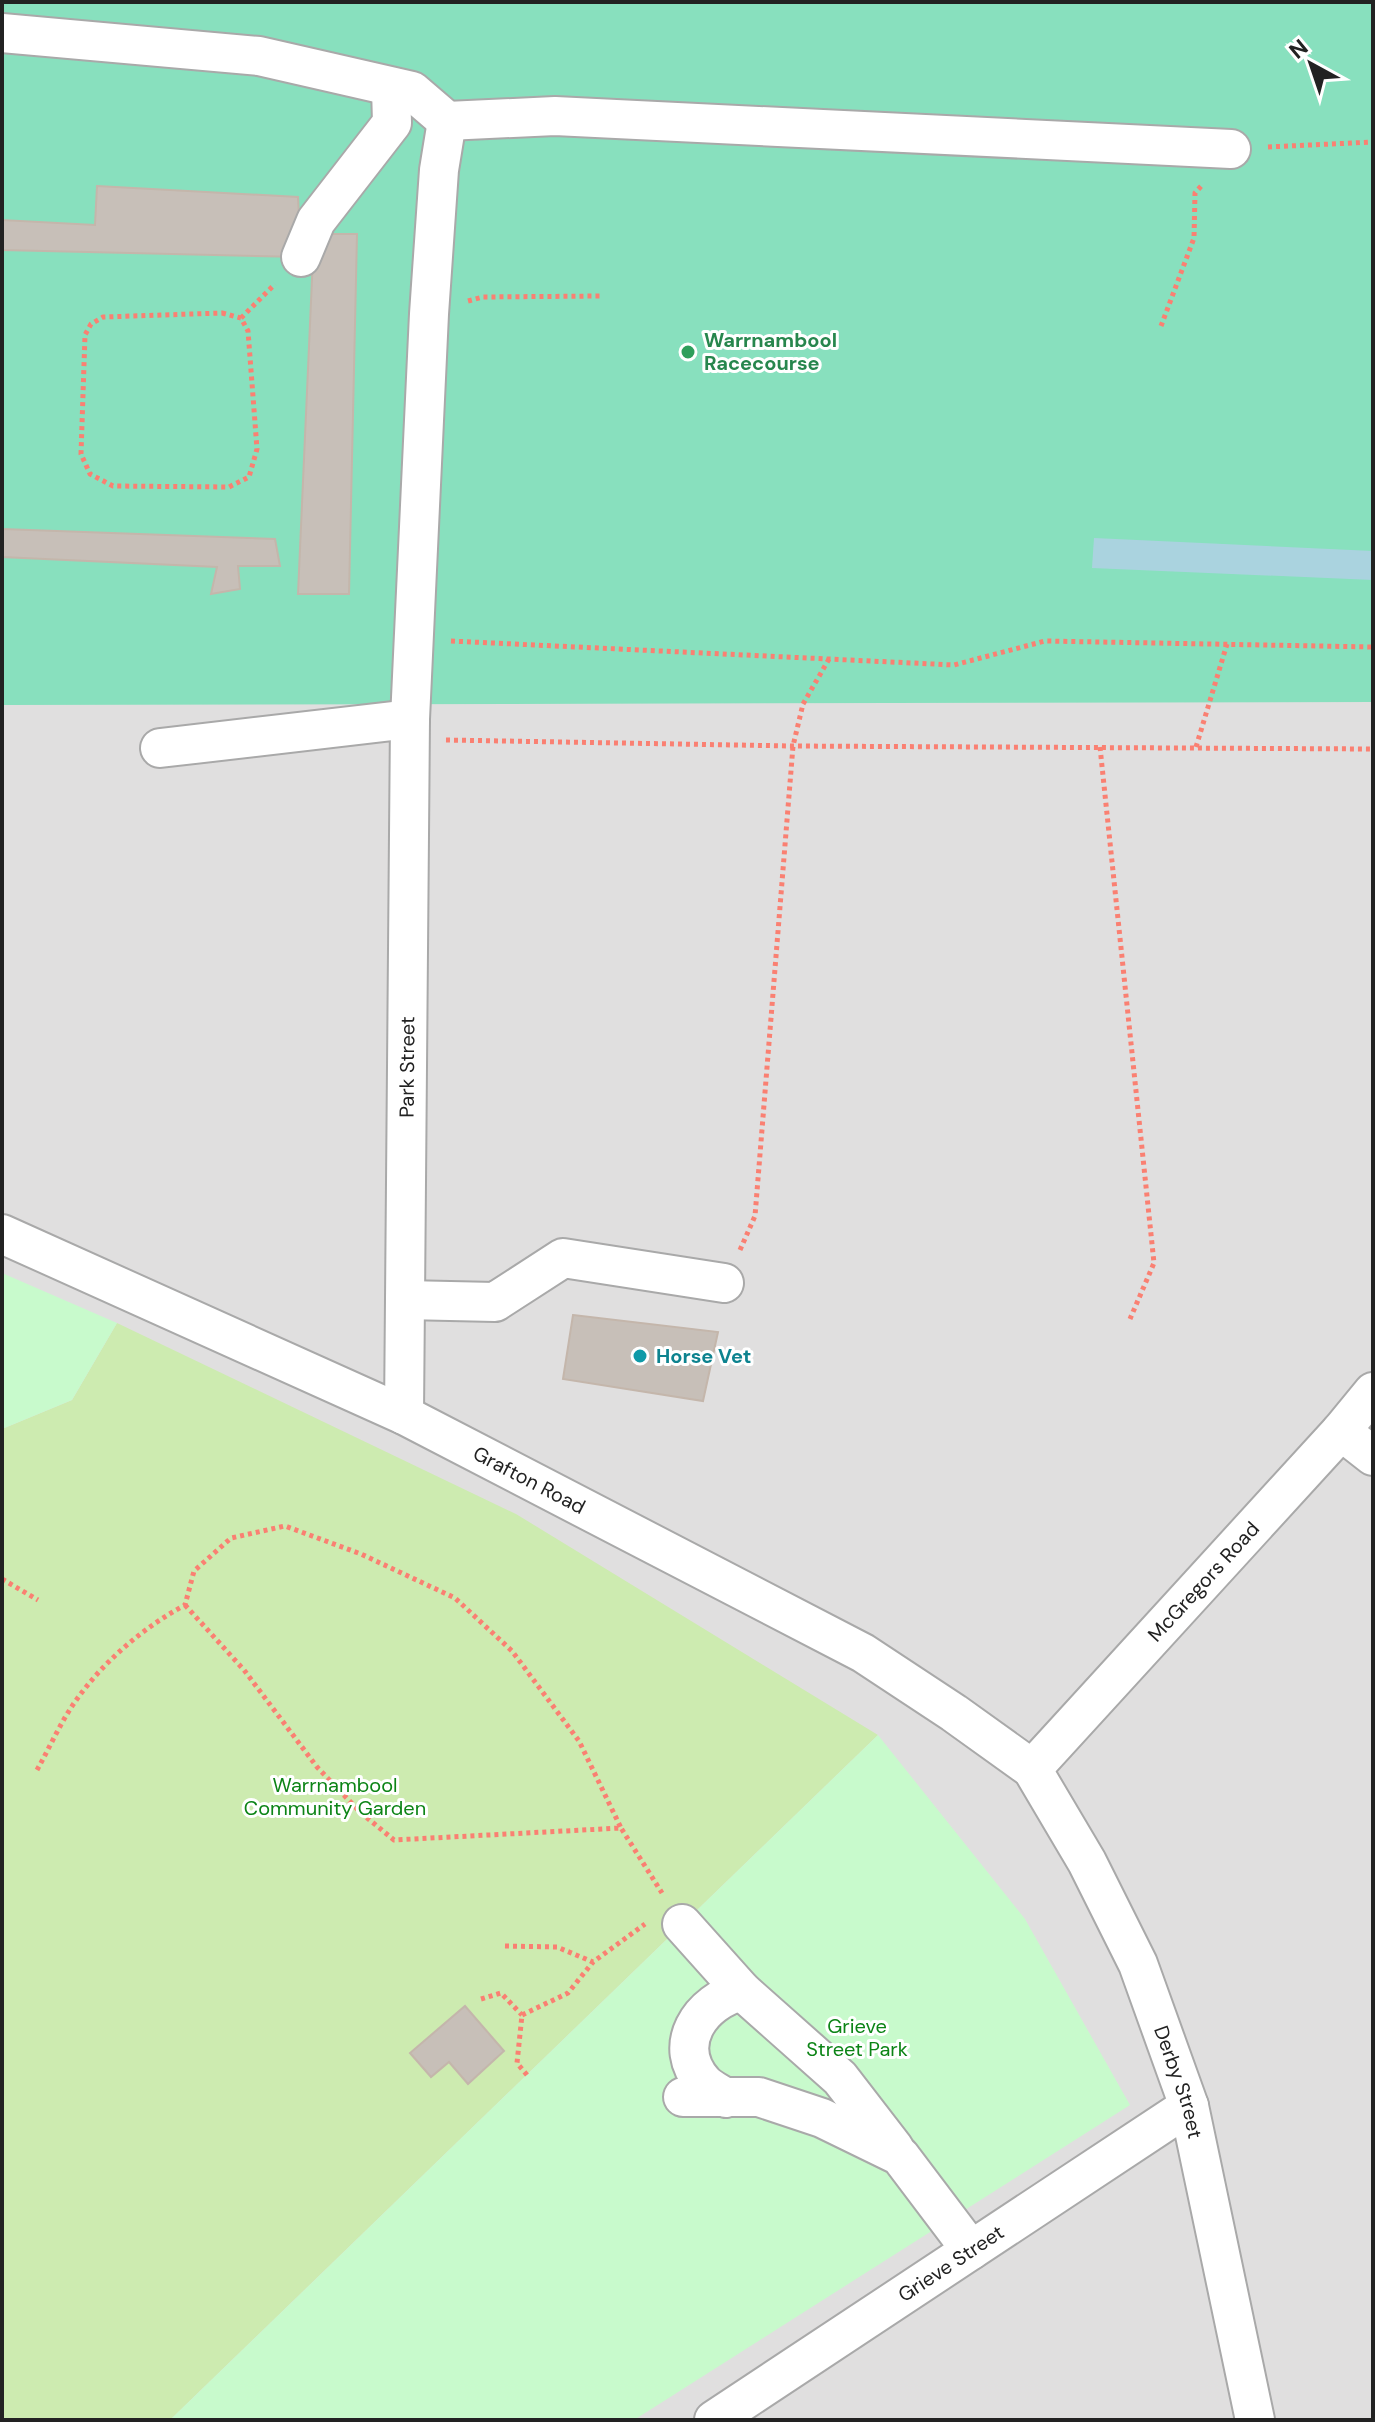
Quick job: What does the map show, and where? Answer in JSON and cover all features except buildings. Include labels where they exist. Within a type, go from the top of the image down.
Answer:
[{"type":"street","points":[[2,33],[259,56],[412,91],[447,121],[555,116],[1231,149]]},
{"type":"street","points":[[301,257],[316,221],[392,123],[391,87]]},
{"type":"street","name":"Park Street","points":[[404,1415],[410,730],[429,314],[439,170],[447,121]]},
{"type":"street","points":[[160,748],[410,730]]},
{"type":"street","name":"Grafton Road","points":[[2,1234],[404,1415],[863,1653],[1032,1769]]},
{"type":"street","points":[[405,1300],[495,1302],[563,1258],[724,1283]]},
{"type":"street","name":"McGregors Road","points":[[1032,1769],[1341,1431],[1373,1392]]},
{"type":"street","points":[[1341,1431],[1373,1456]]},
{"type":"street","name":"Derby Street","points":[[1032,1769],[1087,1862],[1138,1964],[1189,2106],[1255,2420]]},
{"type":"street","points":[[676,1914],[742,1991],[840,2078],[971,2250]]},
{"type":"street","points":[[726,2098],[704,2082],[691,2057],[692,2029],[704,2010],[726,1995],[742,1991]]},
{"type":"street","points":[[683,2097],[759,2097],[822,2118],[900,2156]]},
{"type":"street","name":"Grieve Street","points":[[714,2420],[1189,2106]]},
{"type":"path","points":[[1161,326],[1194,238],[1195,193],[1231,149],[1373,142]]},
{"type":"path","points":[[241,318],[301,257]]},
{"type":"path","points":[[429,314],[483,297],[600,296]]},
{"type":"path","points":[[222,313],[241,318],[248,331],[257,449],[249,477],[229,487],[113,486],[90,474],[81,454],[85,335],[91,324],[103,317],[222,313]]},
{"type":"path","points":[[414,640],[954,665],[1045,641],[1373,647]]},
{"type":"path","points":[[1196,747],[1227,644]]},
{"type":"path","points":[[724,1283],[755,1216],[793,746],[803,704],[829,659]]},
{"type":"path","points":[[410,730],[793,746],[1373,749]]},
{"type":"path","points":[[1100,747],[1154,1263],[1130,1319]]},
{"type":"path","points":[[37,1770],[77,1699],[118,1654],[160,1619],[185,1605],[194,1571],[231,1538],[285,1526],[361,1554],[455,1598],[512,1651],[579,1741],[621,1828],[676,1914],[593,1962],[568,1993],[522,2015]]},
{"type":"path","points":[[2,1579],[38,1600]]},
{"type":"path","points":[[185,1605],[244,1670],[317,1767],[360,1812],[394,1840],[621,1828]]},
{"type":"path","points":[[505,1946],[557,1947],[593,1962]]},
{"type":"path","points":[[481,1999],[501,1993],[522,2015],[517,2063],[527,2075]]},
{"type":"shaded area","points":[[2,2],[1373,2],[1373,2420],[2,2420]]},
{"type":"green space","name":"Warrnambool Racecourse","points":[[2,2],[1373,2],[1373,702],[2,705]]},
{"type":"green space","points":[[2,1273],[117,1323],[72,1400],[2,1429]]},
{"type":"green space","name":"Warrnambool Community Garden","points":[[117,1323],[516,1514],[878,1735],[170,2420],[2,2420],[2,1429],[72,1400]]},
{"type":"green space","name":"Grieve Street Park","points":[[878,1735],[1025,1919],[1130,2105],[634,2420],[170,2420]]},
{"type":"water","points":[[1094,538],[1373,551],[1373,580],[1092,568]]},
{"type":"place","name":"Warrnambool Racecourse","points":[[688,352]]},
{"type":"place","name":"Horse Vet","points":[[640,1356]]}]
